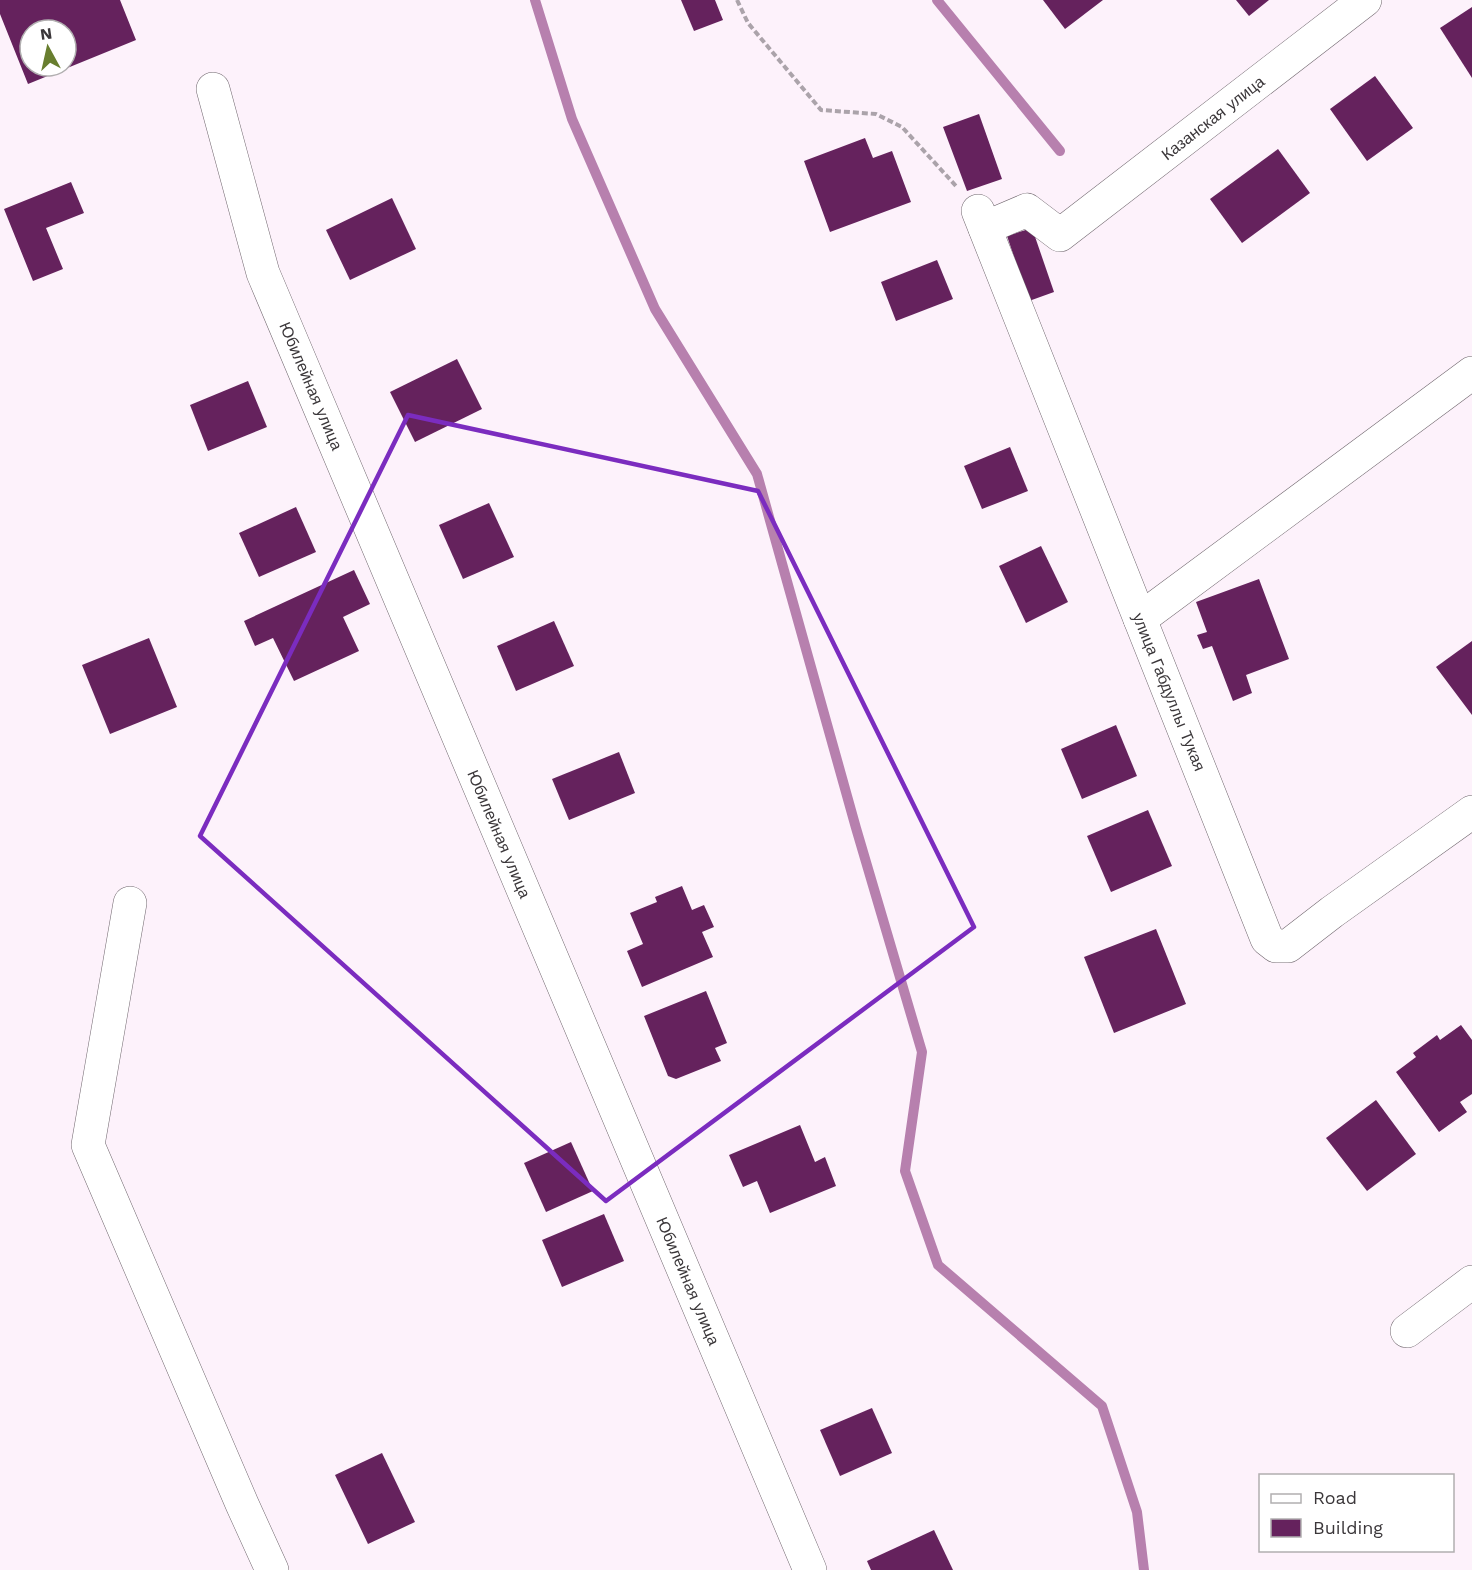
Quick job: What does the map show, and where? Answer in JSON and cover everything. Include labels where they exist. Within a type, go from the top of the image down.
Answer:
[{"type":"street","name":"Казанская улица","points":[[982,220],[1027,210],[1060,235],[1365,0]]},
{"type":"street","name":"Юбилейная улица","points":[[213,89],[263,273],[810,1570]]},
{"type":"street","name":"улица Габдуллы Тукая","points":[[982,220],[1267,939],[1276,946],[1288,946],[1472,812]]},
{"type":"street","points":[[1140,619],[1472,373]]},
{"type":"street","points":[[130,903],[88,1145],[272,1570]]},
{"type":"street","points":[[1407,1331],[1472,1282]]},
{"type":"path","points":[[737,0],[748,23],[821,110],[876,114],[902,126],[982,220]]},
{"type":"highlighted area","points":[[408,415],[758,491],[974,927],[606,1201],[200,836]]},
{"type":"building","points":[[0,0],[120,0],[136,40],[78,64],[78,18],[18,18],[18,59],[0,14]]},
{"type":"building","points":[[681,0],[715,0],[723,20],[694,31]]},
{"type":"building","points":[[1043,0],[1103,0],[1065,29]]},
{"type":"building","points":[[1236,0],[1269,0],[1249,16]]},
{"type":"building","points":[[1472,7],[1472,78],[1440,28]]},
{"type":"building","points":[[1375,76],[1413,128],[1367,161],[1330,109]]},
{"type":"building","points":[[26,78],[43,78],[28,84]]},
{"type":"building","points":[[979,114],[1002,179],[967,191],[943,127]]},
{"type":"building","points":[[865,138],[873,158],[892,151],[911,202],[830,232],[804,161]]},
{"type":"building","points":[[1278,149],[1310,193],[1242,243],[1210,199]]},
{"type":"building","points":[[71,182],[84,213],[46,228],[63,269],[33,281],[4,209]]},
{"type":"building","points":[[392,198],[416,249],[350,280],[326,230]]},
{"type":"building","points":[[1032,228],[1054,292],[1029,301],[1007,236]]},
{"type":"building","points":[[937,260],[953,299],[896,321],[881,282]]},
{"type":"building","points":[[457,359],[482,409],[415,442],[390,392]]},
{"type":"building","points":[[248,381],[267,427],[208,451],[190,405]]},
{"type":"building","points":[[1010,447],[1028,491],[982,509],[964,466]]},
{"type":"building","points":[[489,503],[514,557],[463,579],[439,525]]},
{"type":"building","points":[[296,507],[316,552],[259,577],[239,533]]},
{"type":"building","points":[[1041,546],[1068,602],[1026,623],[999,566]]},
{"type":"building","points":[[354,570],[370,604],[343,617],[359,651],[294,681],[273,638],[255,646],[244,621]]},
{"type":"building","points":[[1259,579],[1289,659],[1246,675],[1252,693],[1233,701],[1212,646],[1203,649],[1197,635],[1207,632],[1196,602]]},
{"type":"building","points":[[554,621],[574,666],[516,691],[497,646]]},
{"type":"building","points":[[149,638],[177,707],[110,734],[82,665]]},
{"type":"building","points":[[1472,641],[1472,715],[1436,667]]},
{"type":"building","points":[[1116,725],[1137,776],[1082,799],[1061,749]]},
{"type":"building","points":[[619,752],[635,793],[569,820],[552,779]]},
{"type":"building","points":[[1148,810],[1172,866],[1111,892],[1087,836]]},
{"type":"building","points":[[682,886],[692,910],[704,905],[714,927],[702,932],[713,957],[642,987],[627,951],[643,944],[630,913],[657,902],[655,897]]},
{"type":"building","points":[[1156,929],[1186,1004],[1114,1033],[1084,957]]},
{"type":"building","points":[[706,991],[727,1043],[715,1048],[721,1061],[676,1079],[668,1076],[644,1016]]},
{"type":"building","points":[[1461,1025],[1472,1040],[1472,1094],[1460,1102],[1467,1112],[1439,1132],[1396,1072],[1416,1057],[1413,1053],[1437,1035],[1440,1040]]},
{"type":"building","points":[[1376,1100],[1416,1154],[1367,1191],[1326,1138]]},
{"type":"building","points":[[800,1125],[815,1162],[825,1157],[836,1186],[770,1213],[757,1181],[743,1187],[729,1155]]},
{"type":"building","points":[[571,1142],[593,1191],[546,1212],[524,1163]]},
{"type":"building","points":[[604,1214],[624,1261],[562,1287],[542,1240]]},
{"type":"building","points":[[872,1408],[892,1453],[840,1476],[820,1430]]},
{"type":"building","points":[[382,1453],[415,1522],[368,1544],[335,1475]]},
{"type":"building","points":[[934,1530],[953,1570],[871,1570],[867,1561]]},
{"type":"waterway","points":[[535,0],[572,119],[655,309],[757,474],[856,828],[922,1052],[905,1171],[938,1265],[1102,1406],[1137,1512],[1144,1570]]},
{"type":"waterway","points":[[937,0],[1060,151]]}]
